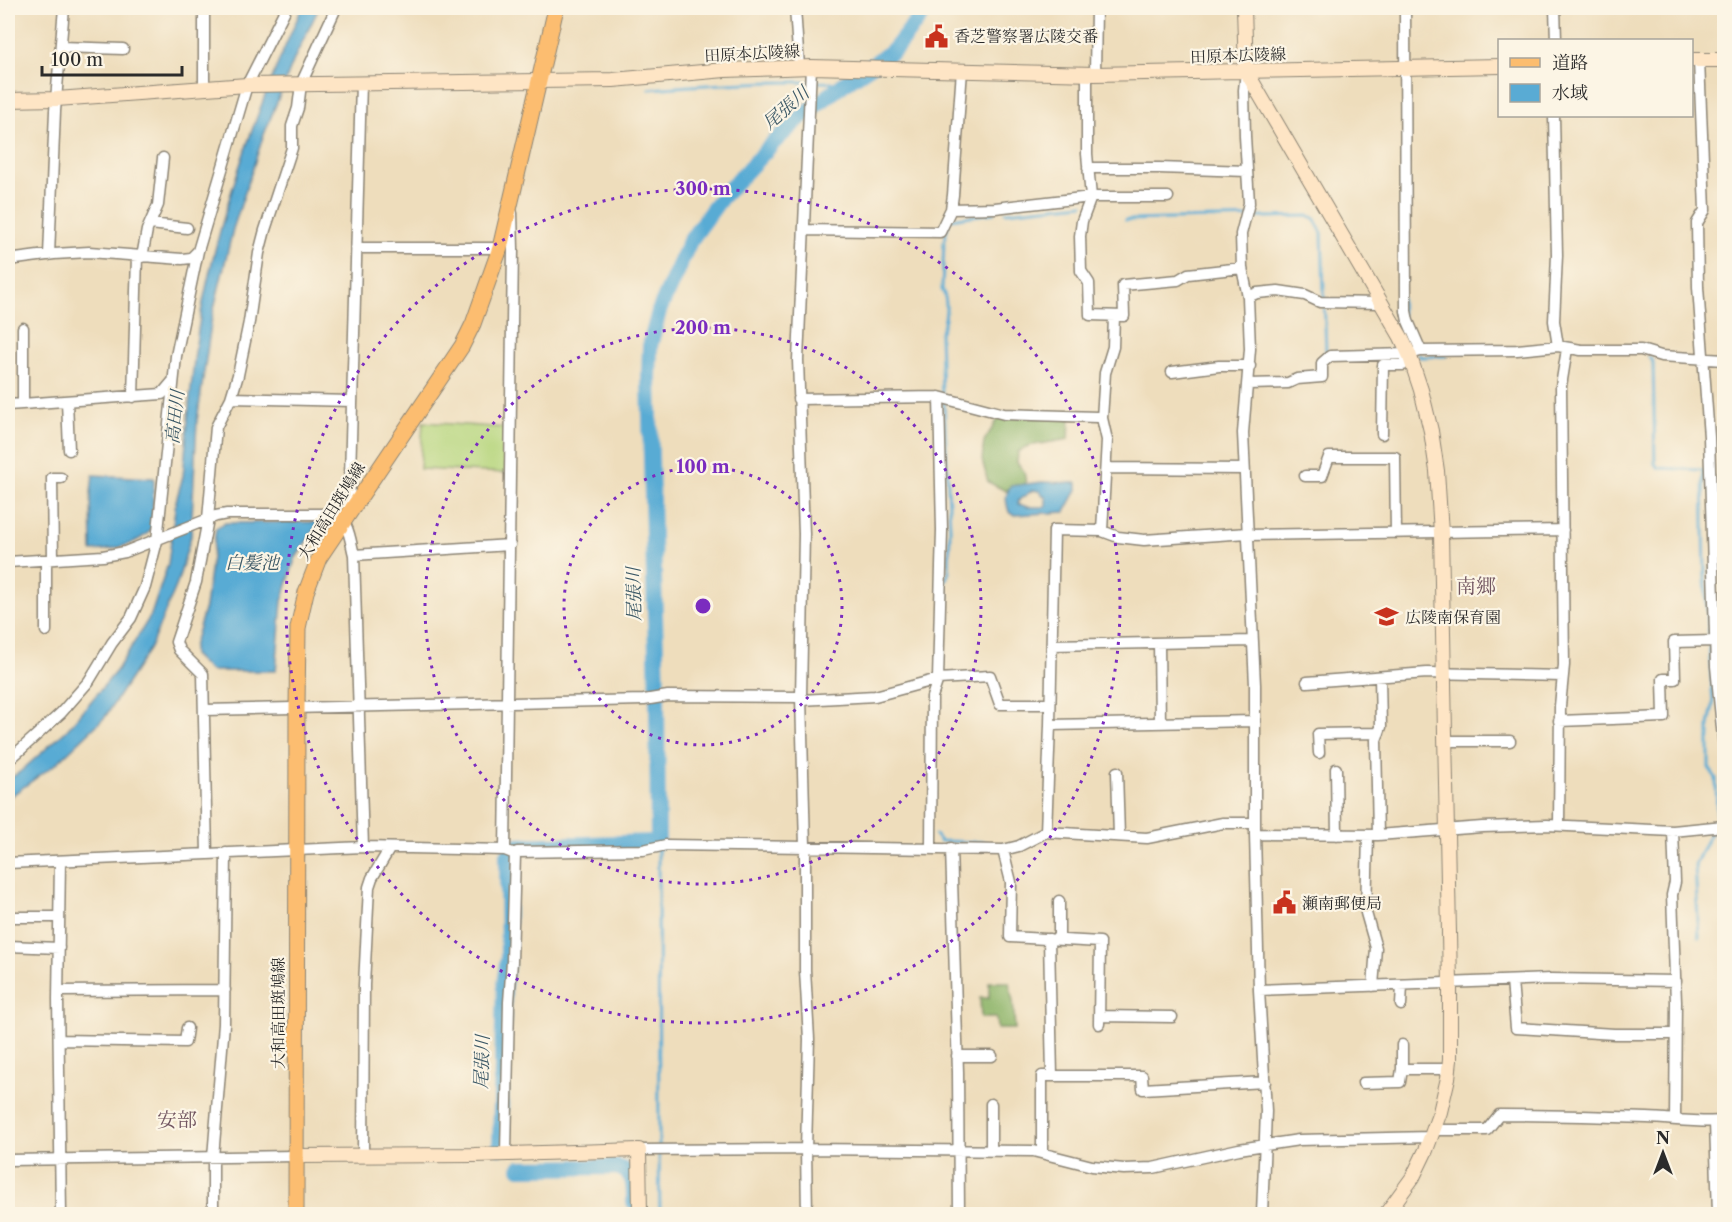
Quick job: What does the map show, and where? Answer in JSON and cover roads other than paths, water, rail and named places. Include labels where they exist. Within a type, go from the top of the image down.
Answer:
[{"type":"main road","name":"大和高田斑鳩線","points":[[296,1215],[298,628],[306,592],[319,558],[462,346],[473,324],[500,248],[556,8]]},
{"type":"street","points":[[49,255],[64,8]]},
{"type":"street","points":[[204,8],[204,88]]},
{"type":"street","points":[[8,761],[55,718],[88,681],[138,605],[161,539],[174,380],[180,334],[198,251],[250,85],[286,8]]},
{"type":"street","points":[[207,854],[203,674],[179,651],[176,642],[196,582],[216,427],[231,398],[249,322],[265,230],[292,148],[292,126],[298,108],[299,84],[336,8]]},
{"type":"street","points":[[795,8],[808,79],[810,122],[798,360],[804,534],[801,699],[805,846],[805,970],[809,1039],[807,1215]]},
{"type":"street","points":[[1096,8],[1088,168],[1091,197],[1082,221],[1080,236],[1082,271],[1089,284],[1090,315],[1124,316],[1124,285],[1178,280],[1188,274],[1242,268]]},
{"type":"street","points":[[1244,8],[1246,71],[1244,90],[1249,203],[1241,234],[1242,268],[1248,297],[1250,366],[1244,418],[1244,469],[1253,641],[1259,990],[1265,1082],[1266,1145],[1262,1215]]},
{"type":"street","points":[[1382,434],[1383,365],[1403,365],[1408,321],[1406,311],[1405,8]]},
{"type":"street","points":[[1555,8],[1556,39]]},
{"type":"street","points":[[61,47],[123,49]]},
{"type":"street","points":[[1725,60],[1695,60],[1704,210],[1697,223],[1710,457],[1709,642],[1720,666],[1725,749]]},
{"type":"street","name":"田原本広陵線","points":[[8,100],[57,99],[250,85],[613,81],[714,71],[808,79],[847,68],[1091,74],[1498,66]]},
{"type":"street","points":[[804,230],[940,232],[951,209],[962,70]]},
{"type":"street","points":[[1246,71],[1381,303],[1406,353],[1421,390],[1431,430],[1437,471],[1441,533],[1450,983],[1449,1069],[1445,1093],[1433,1133],[1413,1177],[1386,1215]]},
{"type":"street","points":[[361,83],[347,516],[354,555],[363,848]]},
{"type":"street","points":[[1554,117],[1557,255],[1554,321],[1564,350],[1561,386],[1563,676],[1559,825]]},
{"type":"street","points":[[134,397],[139,256],[158,205],[163,158]]},
{"type":"street","points":[[1088,168],[1247,171]]},
{"type":"street","points":[[951,209],[995,208],[1091,197],[1168,197]]},
{"type":"street","points":[[506,1153],[512,961],[508,703],[513,249],[511,198]]},
{"type":"street","points":[[150,224],[187,228]]},
{"type":"street","points":[[356,248],[500,248]]},
{"type":"street","points":[[8,260],[89,252],[182,260],[191,258],[198,251]]},
{"type":"street","points":[[1248,297],[1257,293],[1278,291],[1305,295],[1324,302],[1381,303]]},
{"type":"street","points":[[1102,531],[1107,440],[1102,418],[1105,373],[1113,347],[1114,315]]},
{"type":"street","points":[[23,328],[23,404]]},
{"type":"street","points":[[1248,384],[1288,383],[1297,379],[1322,377],[1322,363],[1327,358],[1406,353],[1517,350],[1641,351],[1660,356],[1725,360]]},
{"type":"street","points":[[1172,372],[1219,366],[1250,366]]},
{"type":"street","points":[[8,405],[162,394],[174,380]]},
{"type":"street","points":[[231,398],[352,400]]},
{"type":"street","points":[[798,399],[944,398],[1004,414],[1097,417]]},
{"type":"street","points":[[931,848],[932,697],[938,678],[944,398]]},
{"type":"street","points":[[68,401],[69,450]]},
{"type":"street","points":[[1305,476],[1322,476],[1329,457],[1395,457],[1396,533]]},
{"type":"street","points":[[1107,468],[1244,469]]},
{"type":"street","points":[[46,631],[52,478],[62,478]]},
{"type":"street","points":[[8,562],[125,552],[227,514],[347,516]]},
{"type":"street","points":[[1046,832],[1054,530],[1102,531],[1118,537],[1144,540],[1248,534],[1563,530]]},
{"type":"street","points":[[354,555],[510,545]]},
{"type":"street","points":[[1052,645],[1253,641]]},
{"type":"street","points":[[1560,721],[1665,717],[1663,679],[1675,679],[1674,642],[1709,642]]},
{"type":"street","points":[[1159,643],[1160,723]]},
{"type":"street","points":[[1307,682],[1443,673],[1563,676]]},
{"type":"street","points":[[204,710],[649,699],[663,696],[801,699],[875,696],[938,678],[990,676],[1000,704],[1050,704]]},
{"type":"street","points":[[1373,986],[1376,948],[1366,913],[1373,835],[1376,740],[1381,727],[1380,677]]},
{"type":"street","points":[[1050,725],[1255,721]]},
{"type":"street","points":[[1319,753],[1318,734],[1378,733]]},
{"type":"street","points":[[1445,741],[1510,741]]},
{"type":"street","points":[[1336,769],[1337,835]]},
{"type":"street","points":[[1117,772],[1119,836]]},
{"type":"street","points":[[8,863],[363,848],[517,852],[648,849],[666,845],[1003,850],[1019,846],[1046,832],[1159,837],[1223,823],[1255,829],[1337,835],[1373,835],[1500,826],[1559,825],[1673,831],[1722,826]]},
{"type":"street","points":[[1673,831],[1675,882],[1672,895],[1676,981],[1675,1119]]},
{"type":"street","points":[[363,1156],[364,985],[369,887],[390,848]]},
{"type":"street","points":[[951,848],[959,1215]]},
{"type":"street","points":[[1003,850],[1011,882],[1010,937],[1100,942],[1099,1020],[1172,1017]]},
{"type":"street","points":[[213,1215],[213,1157],[225,990],[226,854]]},
{"type":"street","points":[[60,861],[58,1040],[61,1215]]},
{"type":"street","points":[[1052,1076],[1054,939],[1059,901]]},
{"type":"street","points":[[8,917],[59,917]]},
{"type":"street","points":[[8,946],[59,948]]},
{"type":"street","points":[[1259,990],[1512,981],[1676,981]]},
{"type":"street","points":[[1512,981],[1516,1028],[1595,1033],[1676,1034]]},
{"type":"street","points":[[1401,1005],[1402,985]]},
{"type":"street","points":[[58,991],[225,990]]},
{"type":"street","points":[[58,1040],[186,1042],[186,1028]]},
{"type":"street","points":[[1363,1083],[1400,1083],[1402,1045]]},
{"type":"street","points":[[957,1056],[992,1056]]},
{"type":"street","points":[[1402,1069],[1449,1069]]},
{"type":"street","points":[[1042,1153],[1042,1076],[1143,1076],[1143,1089],[1265,1082]]},
{"type":"street","points":[[991,1104],[991,1151]]},
{"type":"street","points":[[8,1160],[474,1155],[668,1149],[959,1150],[1042,1153],[1109,1168],[1142,1169],[1239,1149],[1314,1139],[1433,1133],[1490,1126],[1499,1115],[1675,1119],[1695,1123],[1720,1121],[1718,1215]]},
{"type":"street","points":[[640,1215],[645,1150]]},
{"type":"water","points":[[302,8],[319,8],[295,57],[263,137],[233,229],[212,317],[197,421],[191,536],[177,584],[150,648],[105,717],[57,763],[8,798],[8,780],[67,730],[117,670],[151,615],[168,564],[176,501],[183,476],[197,337],[208,278],[229,199],[255,121]]},
{"type":"water","points":[[93,475],[154,478],[152,529],[125,546],[92,551]]},
{"type":"water","points":[[1042,482],[1077,483],[1077,490],[1065,512],[1014,515],[1009,512],[1006,502],[1007,492],[1011,486]],"holes":[[[1033,490],[1039,491],[1046,498],[1046,507],[1028,507],[1018,504],[1019,500]]]},
{"type":"water","name":"白髪池","points":[[319,522],[295,559],[282,601],[276,671],[210,671],[193,655],[193,647],[205,607],[216,528],[225,523]]},
{"type":"waterway","name":"尾張川","points":[[500,1147],[504,985],[508,958],[507,857],[513,846],[658,842],[657,694],[649,378],[650,346],[659,311],[690,241],[721,198],[801,117],[845,83],[894,50],[927,8]]},
{"type":"waterway","points":[[649,89],[747,83],[845,83]]},
{"type":"waterway","points":[[1006,212],[1083,204]]},
{"type":"waterway","points":[[950,219],[994,213]]},
{"type":"waterway","points":[[1125,220],[1309,216],[1314,218],[1322,233],[1326,354]]},
{"type":"waterway","points":[[942,396],[940,333],[946,312],[942,290],[944,241],[948,225]]},
{"type":"waterway","points":[[1401,298],[1402,322],[1407,332]]},
{"type":"waterway","points":[[1393,352],[1395,341]]},
{"type":"waterway","points":[[1419,354],[1420,357],[1446,356]]},
{"type":"waterway","points":[[1649,357],[1653,362],[1655,464],[1659,468],[1703,470],[1705,579],[1709,638]]},
{"type":"waterway","points":[[944,402],[950,528],[949,572],[944,584],[948,596],[945,607],[947,622],[944,630]]},
{"type":"waterway","points":[[1709,644],[1713,705],[1709,725],[1709,768],[1716,778],[1717,819],[1715,823]]},
{"type":"waterway","points":[[1699,937],[1695,865],[1712,829]]},
{"type":"waterway","points":[[935,835],[940,841],[985,842]]},
{"type":"waterway","points":[[658,850],[659,1147]]},
{"type":"waterway","points":[[659,1153],[660,1214]]},
{"type":"waterway","name":"尾張川","points":[[520,1168],[617,1167],[627,1172],[632,1180],[634,1202]]},
{"type":"place","name":"香芝警察署広陵交番","points":[[936,36]]},
{"type":"place","name":"広陵南保育園","points":[[1387,617]]},
{"type":"place","name":"瀬南郵便局","points":[[1284,903]]},
{"type":"district","name":"南郷","points":[[1476,586]]},
{"type":"district","name":"安部","points":[[177,1120]]},
{"type":"water label","name":"高田川","points":[[175,417]]}]
